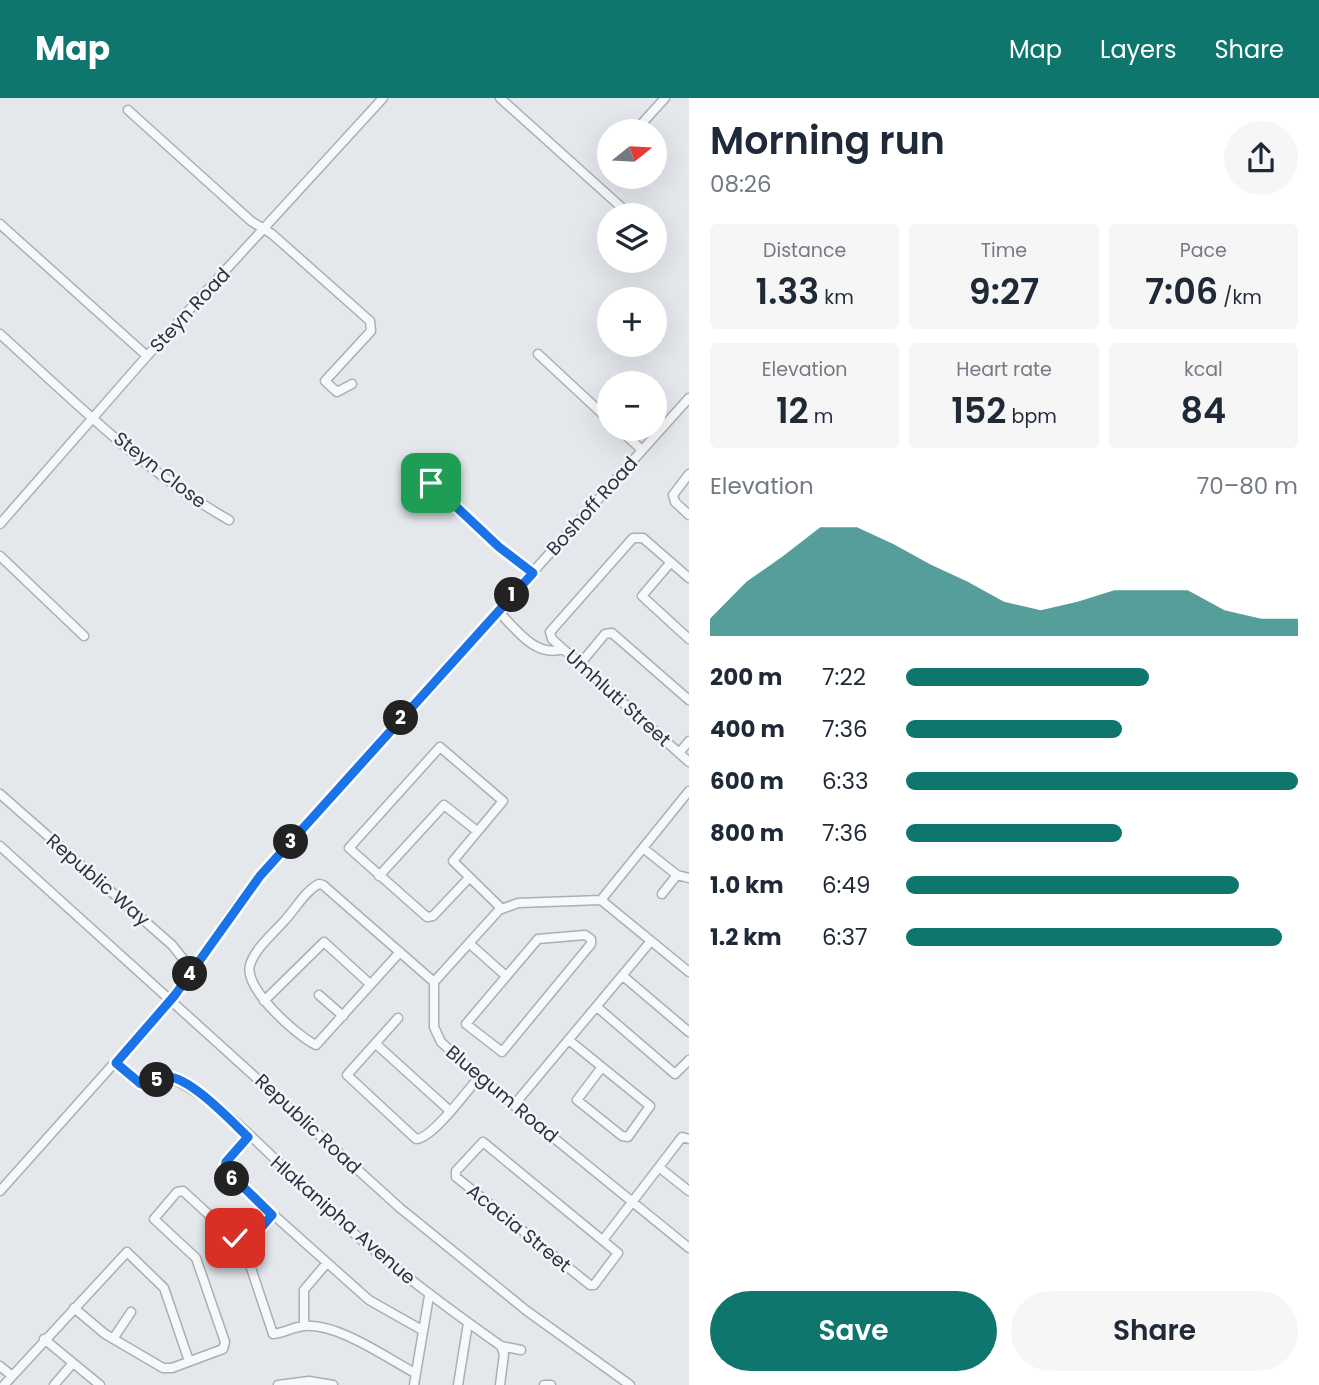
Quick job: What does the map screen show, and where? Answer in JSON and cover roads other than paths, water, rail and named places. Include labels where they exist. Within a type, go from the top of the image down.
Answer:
[{"type":"street","name":"Steyn Road","points":[[0,524],[147,356],[383,98]]},
{"type":"street","points":[[500,98],[616,203]]},
{"type":"street","points":[[646,119],[665,98]]},
{"type":"street","points":[[128,110],[370,321],[371,331],[325,381],[337,392],[352,384]]},
{"type":"street","points":[[0,224],[147,356]]},
{"type":"street","name":"Steyn Close","points":[[0,334],[93,417],[193,500],[229,520]]},
{"type":"street","points":[[538,354],[597,409]]},
{"type":"street","name":"Boshoff Road","points":[[0,1191],[172,1000],[260,876],[689,398]]},
{"type":"street","points":[[632,441],[642,450]]},
{"type":"street","points":[[689,474],[673,495],[689,515]]},
{"type":"street","points":[[431,483],[499,547],[533,573]]},
{"type":"street","name":"Umhluti Street","points":[[671,562],[643,538],[634,538],[552,625],[550,634],[563,649],[689,762]]},
{"type":"street","points":[[0,556],[84,636]]},
{"type":"street","points":[[689,578],[671,562],[642,595],[689,639]]},
{"type":"street","points":[[498,611],[535,647],[550,651],[563,649]]},
{"type":"street","points":[[580,664],[605,634],[612,633],[689,700]]},
{"type":"street","points":[[679,753],[689,741]]},
{"type":"street","points":[[468,878],[433,915],[427,917],[349,847],[440,747],[503,801],[453,860],[468,878],[501,908]]},
{"type":"street","points":[[601,900],[689,791]]},
{"type":"street","name":"Republic Way","points":[[0,794],[172,945],[192,970]]},
{"type":"street","points":[[379,876],[444,805],[477,831]]},
{"type":"street","name":"Republic Road","points":[[0,846],[400,1209],[527,1311],[631,1385]]},
{"type":"street","points":[[643,849],[677,874],[689,878]]},
{"type":"street","points":[[662,894],[677,874]]},
{"type":"street","points":[[400,952],[317,1045],[264,1001],[252,983],[250,964],[262,946],[319,884],[400,952],[434,982],[501,908],[519,903],[601,900],[689,972]]},
{"type":"street","points":[[585,935],[592,940],[499,1053],[466,1023],[506,976],[541,937],[585,935]]},
{"type":"street","points":[[514,1105],[652,941]]},
{"type":"street","points":[[264,1001],[325,942],[370,984]]},
{"type":"street","points":[[470,944],[506,976]]},
{"type":"street","points":[[623,975],[689,1032]]},
{"type":"street","name":"Bluegum Road","points":[[434,982],[436,1036],[480,1077],[689,1248]]},
{"type":"street","points":[[319,995],[343,1016]]},
{"type":"street","points":[[597,1007],[674,1073],[678,1073],[689,1060]]},
{"type":"street","points":[[398,1018],[347,1075],[416,1139],[421,1139],[450,1111],[480,1077]]},
{"type":"street","points":[[570,1041],[602,1067],[650,1108],[625,1137],[579,1103],[578,1097],[602,1067]]},
{"type":"street","points":[[376,1044],[450,1111]]},
{"type":"street","name":"Hlakanipha Avenue","points":[[116,1063],[141,1084],[166,1077],[183,1083],[212,1104],[334,1216],[429,1296],[454,1309],[468,1323],[500,1346]]},
{"type":"street","points":[[248,1137],[226,1162],[225,1169],[272,1215],[372,1303],[422,1330]]},
{"type":"street","points":[[603,1240],[685,1138]]},
{"type":"street","name":"Acacia Street","points":[[485,1142],[603,1240],[619,1255],[591,1286],[458,1179],[456,1172],[485,1142]]},
{"type":"street","points":[[660,1168],[689,1191]]},
{"type":"street","points":[[74,1308],[113,1339],[163,1368],[172,1368],[223,1349],[225,1342],[196,1258],[154,1217],[177,1192],[183,1191],[244,1247],[272,1333],[304,1326],[347,1337],[415,1373]]},
{"type":"street","points":[[244,1247],[272,1215]]},
{"type":"street","points":[[0,1379],[44,1339],[124,1254],[130,1253],[164,1288],[189,1361]]},
{"type":"street","points":[[304,1326],[304,1290],[326,1264]]},
{"type":"street","points":[[414,1385],[429,1296]]},
{"type":"street","points":[[113,1339],[131,1312]]},
{"type":"street","points":[[458,1385],[468,1323]]},
{"type":"street","points":[[44,1339],[100,1385]]},
{"type":"street","points":[[500,1346],[521,1350]]},
{"type":"street","points":[[500,1346],[504,1356],[500,1385]]},
{"type":"street","points":[[54,1385],[73,1363]]},
{"type":"street","points":[[4,1385],[6,1371]]},
{"type":"street","points":[[278,1385],[309,1381],[331,1385]]}]
